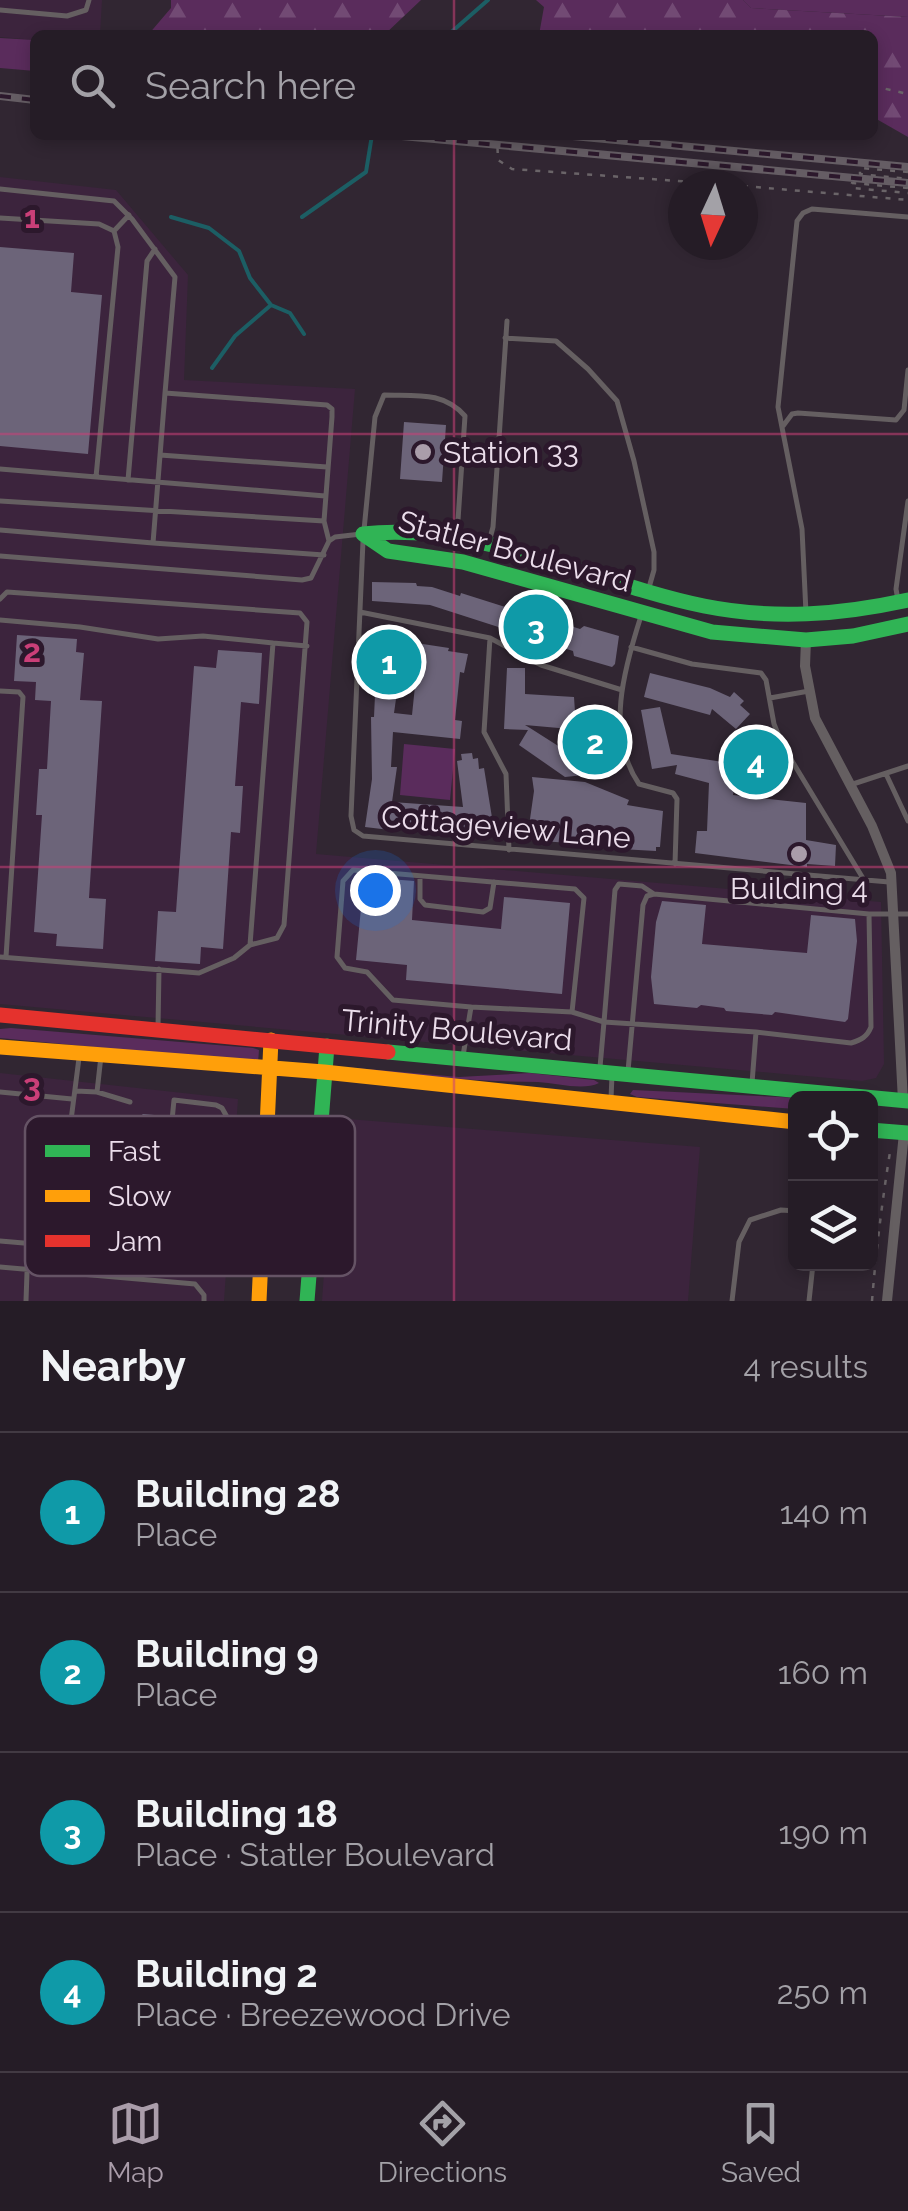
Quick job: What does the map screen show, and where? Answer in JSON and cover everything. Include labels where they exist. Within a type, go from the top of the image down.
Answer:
[{"type":"main road","name":"Statler Boulevard","points":[[364,534],[392,529],[456,539],[713,610],[807,618],[903,601]]},
{"type":"main road","name":"Statler Boulevard","points":[[364,534],[388,551],[463,562],[712,632],[806,640],[853,636],[908,624]]},
{"type":"main road","points":[[642,614],[647,592]]},
{"type":"main road","points":[[806,640],[807,618]]},
{"type":"main road","name":"Trinity Boulevard","points":[[0,1014],[906,1101]]},
{"type":"main road","points":[[268,1116],[271,1040]]},
{"type":"main road","points":[[321,1116],[327,1046]]},
{"type":"main road","name":"Trinity Boulevard","points":[[0,1047],[324,1072],[788,1121]]},
{"type":"main road","points":[[878,1131],[906,1133],[906,1101]]},
{"type":"main road","points":[[259,1301],[260,1276]]},
{"type":"main road","points":[[306,1301],[308,1276]]},
{"type":"street","points":[[806,640],[805,666],[815,718],[872,826],[892,883],[906,1101]]},
{"type":"street","points":[[887,1301],[906,1133]]},
{"type":"lane","points":[[0,10],[66,16],[86,10],[89,0]]},
{"type":"lane","points":[[0,189],[110,199],[129,216],[175,277],[153,543]]},
{"type":"lane","points":[[807,618],[802,530],[778,407],[799,216],[812,209],[908,217]]},
{"type":"lane","points":[[114,231],[129,216]]},
{"type":"lane","points":[[0,218],[99,224],[114,231]]},
{"type":"lane","points":[[96,477],[118,247],[114,231]]},
{"type":"lane","points":[[128,480],[147,261],[155,249]]},
{"type":"lane","points":[[488,546],[494,528],[507,321]]},
{"type":"lane","points":[[506,338],[556,342],[588,368],[616,400],[654,552],[654,570],[647,592]]},
{"type":"lane","points":[[782,428],[788,418],[798,413],[896,420],[904,410],[908,370]]},
{"type":"lane","points":[[0,556],[311,578],[329,541],[324,522],[332,409],[327,405],[165,392]]},
{"type":"lane","name":"Cottageview Lane","points":[[456,539],[465,416],[452,401],[384,396],[375,417],[364,534],[350,816],[354,830],[363,836],[892,883]]},
{"type":"lane","points":[[160,454],[328,467]]},
{"type":"lane","points":[[0,469],[326,496]]},
{"type":"lane","points":[[0,501],[324,522]]},
{"type":"lane","points":[[903,601],[896,589],[908,501]]},
{"type":"lane","points":[[0,530],[324,555]]},
{"type":"lane","points":[[329,541],[364,534]]},
{"type":"lane","points":[[0,599],[7,592],[300,613],[308,622],[284,925],[277,938],[250,945],[234,958],[198,973],[3,957],[23,696],[19,692],[0,691]]},
{"type":"lane","points":[[360,612],[490,638],[541,665],[622,690]]},
{"type":"lane","points":[[642,614],[622,690],[624,742],[632,774],[639,784],[673,793],[677,798],[674,864]]},
{"type":"lane","points":[[0,620],[158,639],[203,636],[307,646]]},
{"type":"lane","points":[[490,638],[484,732],[506,774],[509,850]]},
{"type":"lane","points":[[250,945],[273,643]]},
{"type":"lane","points":[[631,647],[692,664],[761,673],[783,746],[864,880]]},
{"type":"lane","points":[[770,698],[809,691]]},
{"type":"lane","points":[[850,785],[908,766]]},
{"type":"lane","points":[[886,773],[908,821]]},
{"type":"lane","points":[[572,1012],[584,898],[575,889],[353,870],[343,882],[336,956],[345,968],[366,972],[393,1000],[572,1012],[604,1022],[851,1043],[868,1036],[871,1027],[869,914]]},
{"type":"lane","points":[[420,876],[420,899],[424,905],[483,912],[490,908],[494,882]]},
{"type":"lane","points":[[611,1103],[613,1072],[604,1022],[615,890],[619,884],[642,886],[654,894]]},
{"type":"lane","points":[[613,1072],[631,1022],[647,896],[908,914]]},
{"type":"lane","points":[[158,1030],[160,970]]},
{"type":"lane","points":[[462,1059],[471,1007]]},
{"type":"lane","points":[[752,1086],[756,1032]]},
{"type":"lane","points":[[71,1116],[79,1053]]},
{"type":"lane","points":[[97,1092],[101,1056]]},
{"type":"lane","points":[[76,1091],[97,1092],[130,1102]]},
{"type":"lane","points":[[0,1092],[73,1099]]},
{"type":"lane","points":[[172,1116],[174,1100],[222,1108],[226,1116]]},
{"type":"lane","points":[[732,1301],[739,1242],[750,1220],[788,1211]]},
{"type":"lane","points":[[0,1241],[25,1244]]},
{"type":"lane","points":[[0,1268],[25,1270]]},
{"type":"lane","points":[[809,1301],[812,1271]]},
{"type":"lane","points":[[26,1301],[27,1276]]},
{"type":"lane","points":[[99,1276],[195,1284],[204,1301]]},
{"type":"path","points":[[878,87],[908,94]]},
{"type":"path","points":[[497,140],[498,160],[512,169],[668,180]]},
{"type":"path","points":[[908,172],[867,168],[865,187],[908,191]]},
{"type":"path","points":[[866,175],[908,178]]},
{"type":"path","points":[[758,187],[908,200]]},
{"type":"path","points":[[872,1301],[880,1210],[892,1146]]},
{"type":"shaded area","points":[[0,0],[102,0],[100,30],[30,30],[30,40],[0,37]]},
{"type":"shaded area","points":[[0,177],[116,190],[188,275],[184,380],[355,389],[316,854],[881,902],[884,1064],[876,1078],[862,1081],[0,1004]]},
{"type":"shaded area","points":[[0,1073],[238,1099],[237,1116],[25,1116],[25,1276],[226,1276],[224,1301],[0,1301]]},
{"type":"shaded area","points":[[355,1120],[700,1147],[688,1301],[322,1301],[324,1276],[355,1276]]},
{"type":"green space","points":[[171,0],[421,0],[389,30],[152,30],[171,8]]},
{"type":"green space","points":[[536,0],[743,0],[751,8],[908,17],[908,137],[878,120],[878,30],[540,30],[544,7]]},
{"type":"green space","points":[[743,0],[908,0],[908,17],[751,8]]},
{"type":"green space","points":[[0,38],[30,40],[30,71],[0,68]]},
{"type":"green space","points":[[404,744],[455,749],[450,800],[400,795]]},
{"type":"green space","points":[[0,1029],[253,1048],[259,1050],[258,1063],[0,1038]]},
{"type":"green space","points":[[344,1067],[459,1077],[530,1073],[599,1083],[578,1086],[441,1078]]},
{"type":"green space","points":[[633,1090],[788,1097],[788,1108],[637,1097],[630,1094]]},
{"type":"building","points":[[0,247],[74,253],[71,292],[102,295],[88,454],[0,446]]},
{"type":"building","name":"Station 33","points":[[404,422],[446,425],[442,482],[400,479]]},
{"type":"building","points":[[372,582],[416,583],[580,629],[584,626],[619,636],[615,664],[612,667],[574,656],[573,651],[430,605],[372,601]]},
{"type":"building","points":[[378,629],[404,631],[403,641],[468,654],[464,673],[460,672],[455,720],[462,721],[460,739],[393,732],[391,767],[397,767],[392,802],[463,807],[457,761],[462,760],[461,754],[472,753],[473,759],[478,758],[479,769],[484,768],[494,830],[470,834],[409,826],[390,830],[365,827],[372,779]],"holes":[[[398,685],[415,686],[412,715],[394,713]]]},
{"type":"building","points":[[17,635],[77,639],[76,652],[84,653],[80,700],[102,701],[89,898],[106,899],[103,949],[56,946],[57,934],[34,932],[42,815],[36,815],[39,769],[47,769],[51,701],[35,700],[36,682],[14,681]]},
{"type":"building","points":[[218,650],[262,653],[259,704],[241,702],[235,786],[243,786],[240,833],[231,832],[223,949],[201,947],[200,964],[155,961],[158,911],[176,912],[194,666],[216,668]]},
{"type":"building","points":[[507,668],[525,668],[525,694],[574,697],[575,712],[606,709],[612,772],[565,777],[519,745],[528,730],[504,729]],"holes":[[[525,725],[581,730],[585,763]]]},
{"type":"building","points":[[650,673],[730,697],[734,692],[750,714],[736,729],[712,709],[710,715],[644,697]]},
{"type":"building","points":[[660,707],[671,754],[723,762],[722,766],[738,769],[733,795],[806,803],[806,840],[836,845],[835,866],[807,867],[695,853],[697,831],[707,831],[709,783],[675,774],[677,765],[652,769],[641,710]]},
{"type":"building","points":[[755,728],[773,774],[782,786],[758,796],[732,737]]},
{"type":"building","points":[[532,777],[585,782],[629,800],[627,805],[663,811],[660,847],[656,851],[527,840],[534,791]]},
{"type":"building","points":[[364,877],[414,881],[412,920],[501,929],[504,897],[570,903],[562,994],[406,980],[407,965],[356,960]]},
{"type":"building","points":[[662,901],[706,905],[702,944],[807,953],[811,915],[855,919],[857,941],[848,1019],[845,1022],[775,1012],[772,1015],[726,1011],[701,1005],[697,1008],[654,1004],[651,977]]},
{"type":"waterway","points":[[454,30],[488,0]]},
{"type":"waterway","points":[[302,217],[366,172],[371,140]]},
{"type":"waterway","points":[[171,217],[209,228],[239,251],[250,278],[271,305],[290,313],[304,334]]},
{"type":"waterway","points":[[212,368],[235,336],[271,305]]},
{"type":"railway","points":[[0,96],[30,99]]},
{"type":"railway","points":[[445,140],[908,183]]},
{"type":"railway","points":[[616,140],[908,167]]},
{"type":"traffic: fast","points":[[363,534],[407,532],[493,545],[662,596],[730,610],[806,614],[908,600]]},
{"type":"traffic: fast","points":[[363,534],[388,551],[463,562],[712,632],[806,640],[853,636],[908,624]]},
{"type":"traffic: fast","points":[[322,1116],[327,1046]]},
{"type":"traffic: fast","points":[[388,1052],[908,1101]]},
{"type":"traffic: fast","points":[[878,1131],[908,1133]]},
{"type":"traffic: fast","points":[[307,1301],[309,1276]]},
{"type":"traffic: slow","points":[[268,1116],[271,1040]]},
{"type":"traffic: slow","points":[[0,1047],[324,1072],[788,1121]]},
{"type":"traffic: slow","points":[[259,1301],[260,1276]]},
{"type":"traffic: jam","points":[[0,1015],[388,1052]]},
{"type":"place","name":"Station 33","points":[[423,452]]},
{"type":"place","name":"Building 18","points":[[536,627]]},
{"type":"place","name":"Building 28","points":[[389,662]]},
{"type":"place","name":"Building 9","points":[[595,742]]},
{"type":"place","name":"Building 2","points":[[756,762]]},
{"type":"place","name":"Building 4","points":[[799,854]]}]
